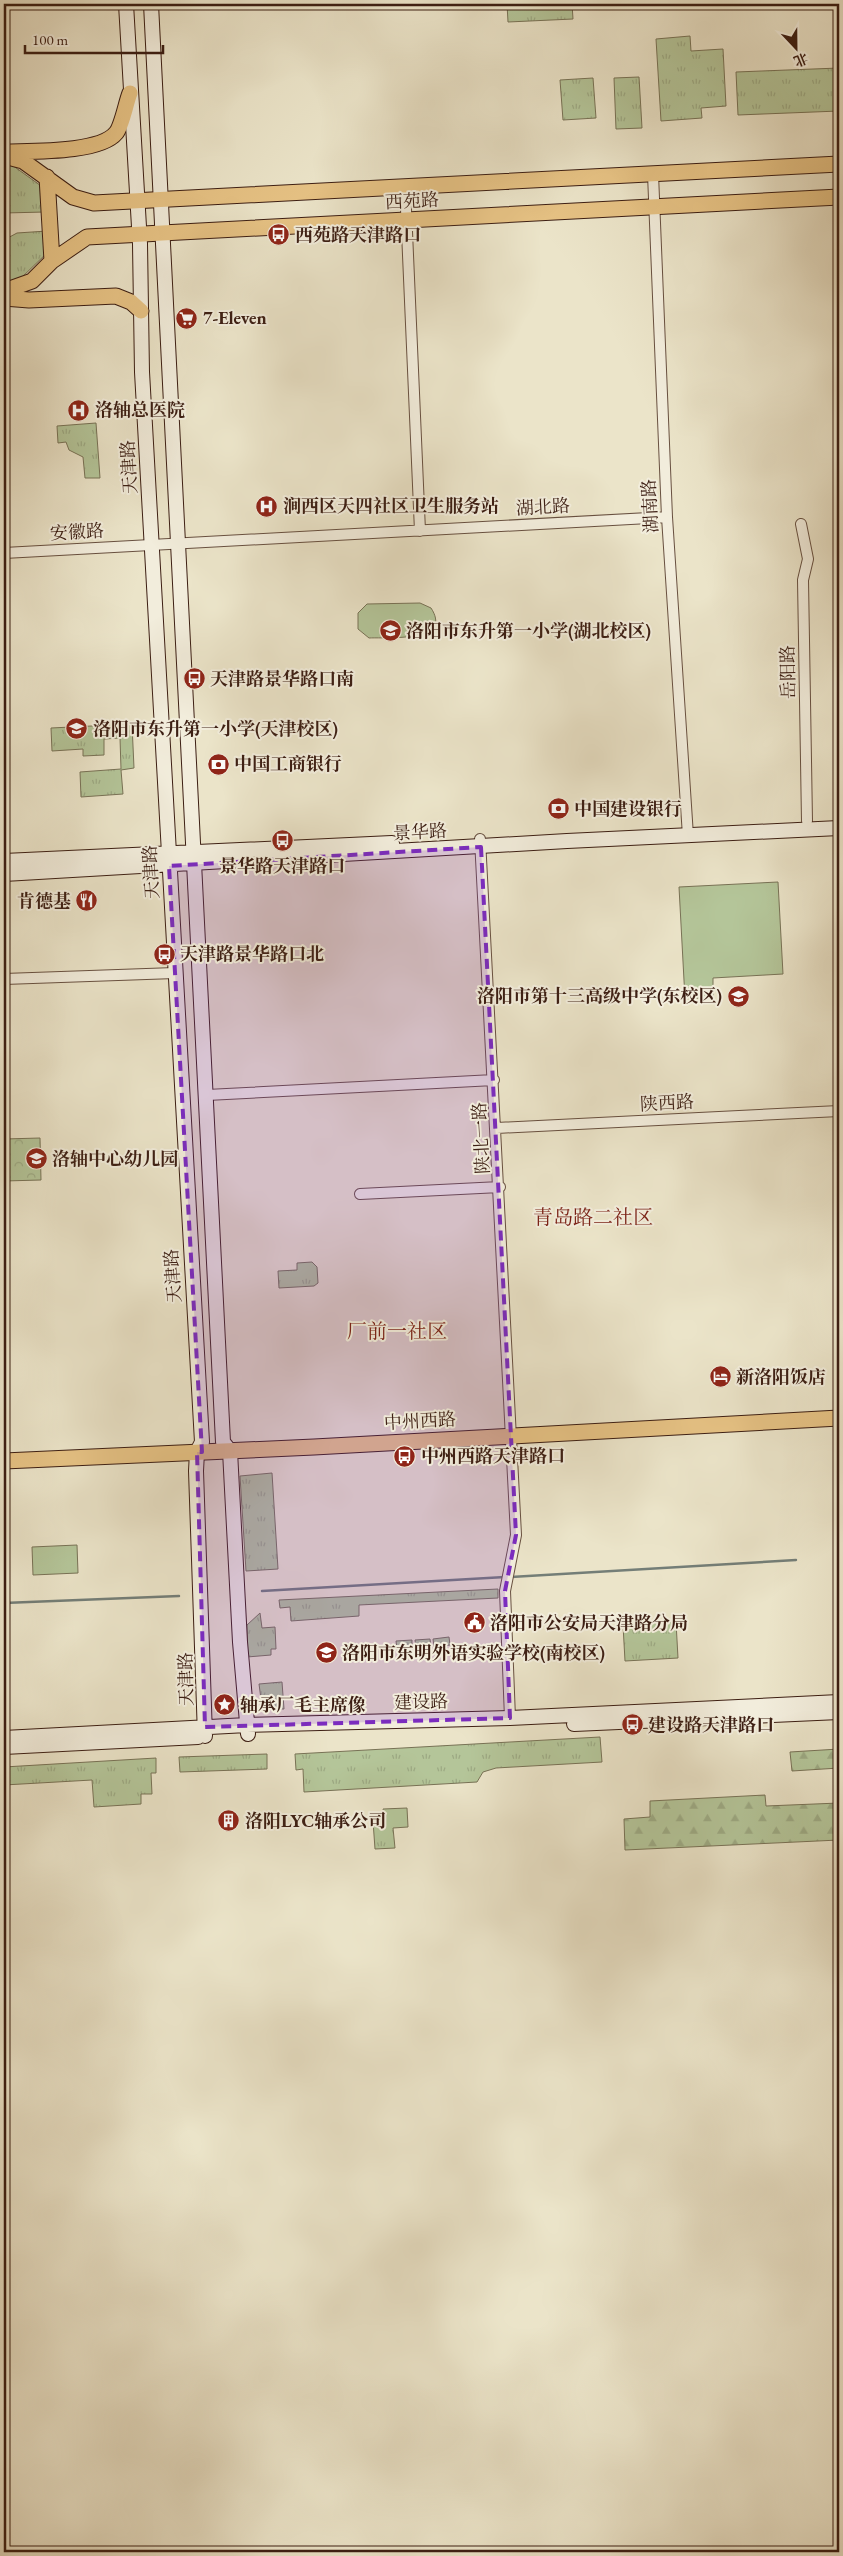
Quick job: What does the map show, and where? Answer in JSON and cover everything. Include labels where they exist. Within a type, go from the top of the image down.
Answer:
[{"type":"main road","name":"天津路","points":[[126,4],[137,201],[140,311],[199,1447],[205,1732]]},
{"type":"main road","points":[[151,4],[207,1095],[227,1446],[248,1730]]},
{"type":"main road","points":[[4,152],[92,146],[106,140],[116,133],[130,93]]},
{"type":"main road","name":"西苑路","points":[[4,156],[23,161],[73,197],[94,202],[839,164]]},
{"type":"main road","points":[[47,177],[52,261]]},
{"type":"main road","name":"西苑路","points":[[4,291],[32,281],[52,261],[87,237],[839,197]]},
{"type":"main road","points":[[4,298],[29,300],[116,296],[132,302],[140,311]]},
{"type":"main road","name":"景华路","points":[[688,832],[807,821],[839,820]]},
{"type":"main road","name":"景华路","points":[[4,874],[195,858],[688,832],[839,828]]},
{"type":"main road","name":"景华路","points":[[4,861],[169,860]]},
{"type":"main road","name":"中州西路","points":[[512,1431],[839,1409]]},
{"type":"main road","name":"中州西路","points":[[4,1452],[227,1446],[512,1431],[839,1418]]},
{"type":"main road","name":"中州西路","points":[[4,1461],[199,1447]]},
{"type":"main road","name":"建设路","points":[[4,1738],[205,1732],[839,1702]]},
{"type":"main road","name":"建设路","points":[[248,1730],[611,1723],[839,1712]]},
{"type":"main road","name":"建设路","points":[[4,1747],[205,1732]]},
{"type":"street","name":"湖南路","points":[[653,174],[667,517],[688,832]]},
{"type":"street","points":[[405,186],[420,531]]},
{"type":"street","name":"湖北路","points":[[152,544],[667,517]]},
{"type":"street","name":"岳阳路","points":[[801,524],[808,559],[803,580],[807,821]]},
{"type":"street","name":"安徽路","points":[[4,552],[152,544]]},
{"type":"street","name":"陕北一路","points":[[481,843],[500,1187],[516,1535],[505,1591],[510,1718]]},
{"type":"street","points":[[4,979],[174,973]]},
{"type":"street","points":[[207,1095],[494,1080]]},
{"type":"street","name":"陕西路","points":[[497,1128],[839,1110]]},
{"type":"street","points":[[360,1194],[500,1187]]},
{"type":"highlighted area","points":[[481,847],[516,1535],[505,1591],[510,1718],[205,1727],[197,1452],[202,1452],[169,866]]},
{"type":"green space","points":[[507,4],[572,4],[573,19],[508,22]]},
{"type":"green space","points":[[690,36],[691,51],[723,49],[726,106],[701,108],[702,118],[661,121],[656,39]]},
{"type":"green space","points":[[839,68],[839,111],[738,115],[736,72]]},
{"type":"green space","points":[[639,77],[642,128],[616,129],[614,78]]},
{"type":"green space","points":[[593,78],[596,118],[563,120],[560,80]]},
{"type":"green space","points":[[12,165],[44,188],[50,250],[17,282],[4,283],[4,240],[17,233],[47,231],[45,212],[4,213],[4,166]]},
{"type":"green space","points":[[96,423],[100,478],[85,478],[83,457],[69,450],[66,442],[58,443],[57,426]]},
{"type":"green space","points":[[420,603],[431,608],[436,619],[433,627],[426,633],[415,636],[369,638],[358,629],[358,613],[367,604]]},
{"type":"green space","points":[[132,724],[134,768],[121,770],[123,794],[81,797],[80,772],[121,769],[120,738],[104,739],[104,755],[83,756],[83,749],[52,751],[51,728]]},
{"type":"green space","points":[[778,882],[783,974],[713,978],[713,997],[685,999],[679,887]]},
{"type":"green space","points":[[40,1138],[41,1180],[4,1181],[4,1139]]},
{"type":"green space","points":[[312,1262],[317,1267],[318,1283],[314,1286],[279,1288],[278,1271],[297,1270],[297,1263]]},
{"type":"green space","points":[[272,1473],[278,1569],[246,1571],[240,1476]]},
{"type":"green space","points":[[77,1545],[78,1573],[33,1575],[32,1547]]},
{"type":"green space","points":[[498,1589],[498,1598],[359,1605],[359,1616],[291,1621],[290,1607],[280,1608],[279,1600]]},
{"type":"green space","points":[[260,1613],[262,1628],[275,1627],[276,1649],[271,1649],[271,1655],[247,1657],[247,1625]]},
{"type":"green space","points":[[676,1622],[678,1658],[625,1661],[623,1625]]},
{"type":"green space","points":[[449,1637],[450,1645],[434,1647],[433,1639]]},
{"type":"green space","points":[[430,1639],[431,1647],[416,1648],[415,1640]]},
{"type":"green space","points":[[412,1640],[412,1648],[397,1649],[396,1641]]},
{"type":"green space","points":[[282,1682],[284,1709],[271,1709],[261,1699],[259,1684]]},
{"type":"green space","points":[[600,1737],[602,1762],[496,1768],[483,1772],[477,1782],[304,1792],[303,1769],[296,1770],[295,1754]]},
{"type":"green space","points":[[839,1749],[839,1768],[792,1771],[790,1752]]},
{"type":"green space","points":[[267,1754],[267,1769],[180,1772],[179,1757]]},
{"type":"green space","points":[[156,1758],[156,1773],[151,1773],[152,1794],[141,1794],[141,1804],[94,1807],[92,1780],[4,1785],[4,1767]]},
{"type":"green space","points":[[765,1795],[766,1806],[839,1803],[839,1840],[625,1850],[624,1819],[650,1817],[650,1801]]},
{"type":"green space","points":[[407,1808],[408,1827],[393,1828],[395,1848],[375,1849],[373,1821],[384,1820],[383,1809]]},
{"type":"waterway","points":[[511,1577],[796,1560]]},
{"type":"waterway","points":[[262,1591],[505,1577]]},
{"type":"waterway","points":[[4,1603],[179,1596]]},
{"type":"place","name":"西苑路天津路口","points":[[279,235]]},
{"type":"place","name":"7-Eleven","points":[[187,318]]},
{"type":"place","name":"洛轴总医院","points":[[79,410]]},
{"type":"place","name":"涧西区天四社区卫生服务站","points":[[267,506]]},
{"type":"place","name":"洛阳市东升第一小学(湖北校区)","points":[[390,631]]},
{"type":"place","name":"天津路景华路口南","points":[[194,679]]},
{"type":"place","name":"洛阳市东升第一小学(天津校区)","points":[[77,729]]},
{"type":"place","name":"中国工商银行","points":[[218,764]]},
{"type":"place","name":"中国建设银行","points":[[558,809]]},
{"type":"place","name":"景华路天津路口","points":[[282,841]]},
{"type":"place","name":"肯德基","points":[[87,901]]},
{"type":"place","name":"天津路景华路口北","points":[[164,954]]},
{"type":"place","name":"洛阳市第十三高级中学(东校区)","points":[[738,996]]},
{"type":"place","name":"洛轴中心幼儿园","points":[[36,1159]]},
{"type":"place","name":"新洛阳饭店","points":[[720,1377]]},
{"type":"place","name":"中州西路天津路口","points":[[405,1456]]},
{"type":"place","name":"洛阳市公安局天津路分局","points":[[474,1623]]},
{"type":"place","name":"洛阳市东明外语实验学校(南校区)","points":[[326,1653]]},
{"type":"place","name":"轴承厂毛主席像","points":[[224,1705]]},
{"type":"place","name":"建设路天津路口","points":[[632,1725]]},
{"type":"place","name":"洛阳LYC轴承公司","points":[[229,1821]]},
{"type":"district","name":"青岛路二社区","points":[[593,1217]]},
{"type":"district","name":"厂前一社区","points":[[397,1331]]}]
